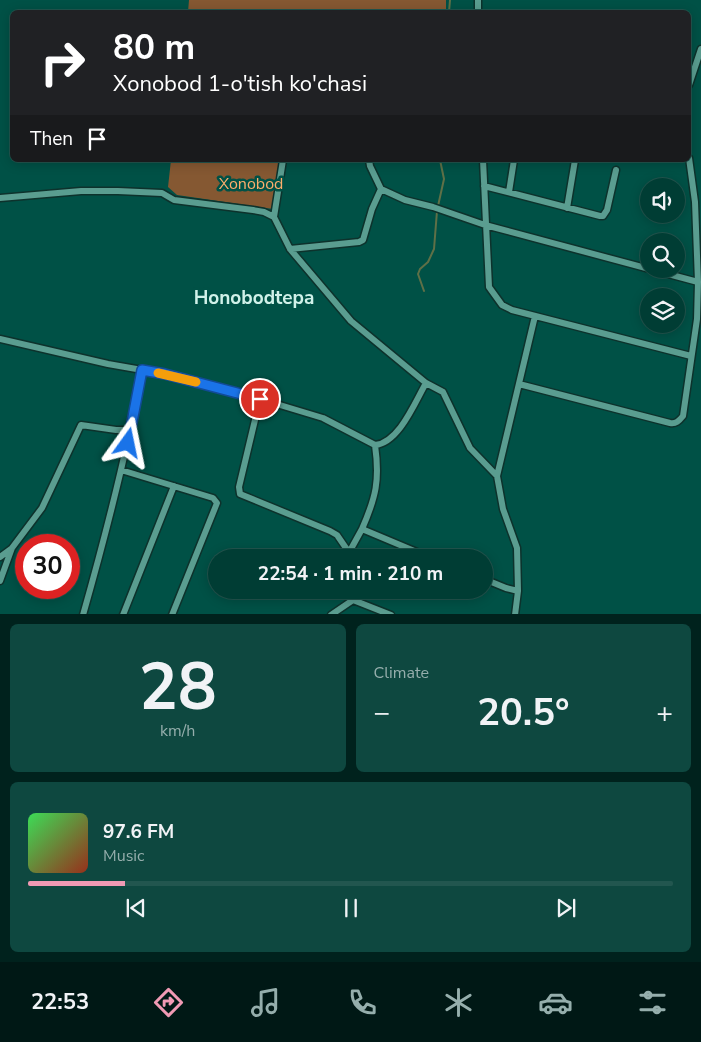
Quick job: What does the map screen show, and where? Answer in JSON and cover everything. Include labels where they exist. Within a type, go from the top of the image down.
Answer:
[{"type":"street","points":[[691,79],[701,48]]},
{"type":"street","points":[[274,218],[283,162]]},
{"type":"street","points":[[369,162],[381,189],[404,200],[485,225],[698,282]]},
{"type":"street","points":[[483,162],[489,287],[502,305],[512,310],[691,356]]},
{"type":"street","points":[[508,192],[514,162]]},
{"type":"street","points":[[567,208],[575,162]]},
{"type":"street","points":[[519,384],[675,424],[683,416],[697,319],[698,282],[695,202],[690,162]]},
{"type":"street","points":[[484,186],[603,216],[608,210],[616,170]]},
{"type":"street","points":[[290,249],[360,242],[364,240],[372,209],[381,189]]},
{"type":"street","points":[[0,198],[81,191],[162,193],[174,200],[264,212],[274,218],[290,249],[351,321],[426,383],[443,392],[470,448],[497,476]]},
{"type":"street","points":[[515,614],[518,591],[517,548],[504,510],[497,476],[535,316]]},
{"type":"street","points":[[0,339],[108,364],[165,374],[260,399],[323,418],[375,445],[382,444],[394,437],[426,383]]},
{"type":"street","points":[[83,614],[131,430],[142,370]]},
{"type":"street","points":[[260,399],[238,487],[240,494],[330,531],[337,535],[345,549]]},
{"type":"street","points":[[0,557],[12,548],[42,508],[81,425],[131,430]]},
{"type":"street","points":[[350,549],[362,530],[373,504],[378,481],[375,445]]},
{"type":"street","points":[[121,470],[214,498],[217,504],[172,614]]},
{"type":"street","points":[[123,614],[174,486]]},
{"type":"street","points":[[362,530],[409,549]]},
{"type":"street","points":[[0,581],[12,548]]},
{"type":"street","points":[[493,582],[518,591]]},
{"type":"street","points":[[331,614],[353,600],[391,614]]},
{"type":"green space","points":[[189,0],[446,0],[446,10],[188,10]]},
{"type":"green space","name":"Xonobod","points":[[171,162],[281,162],[273,209],[177,195],[168,187]]},
{"type":"waterway","points":[[449,10],[450,0]]},
{"type":"waterway","points":[[438,206],[444,179],[440,162]]},
{"type":"waterway","points":[[424,291],[418,274],[420,269],[428,262],[434,249],[437,211]]},
{"type":"slow traffic","points":[[158,373],[196,382]]},
{"type":"district","name":"Honobodtepa","points":[[254,297]]},
{"type":"route","points":[[128,443],[142,370],[165,374],[260,399]]}]
